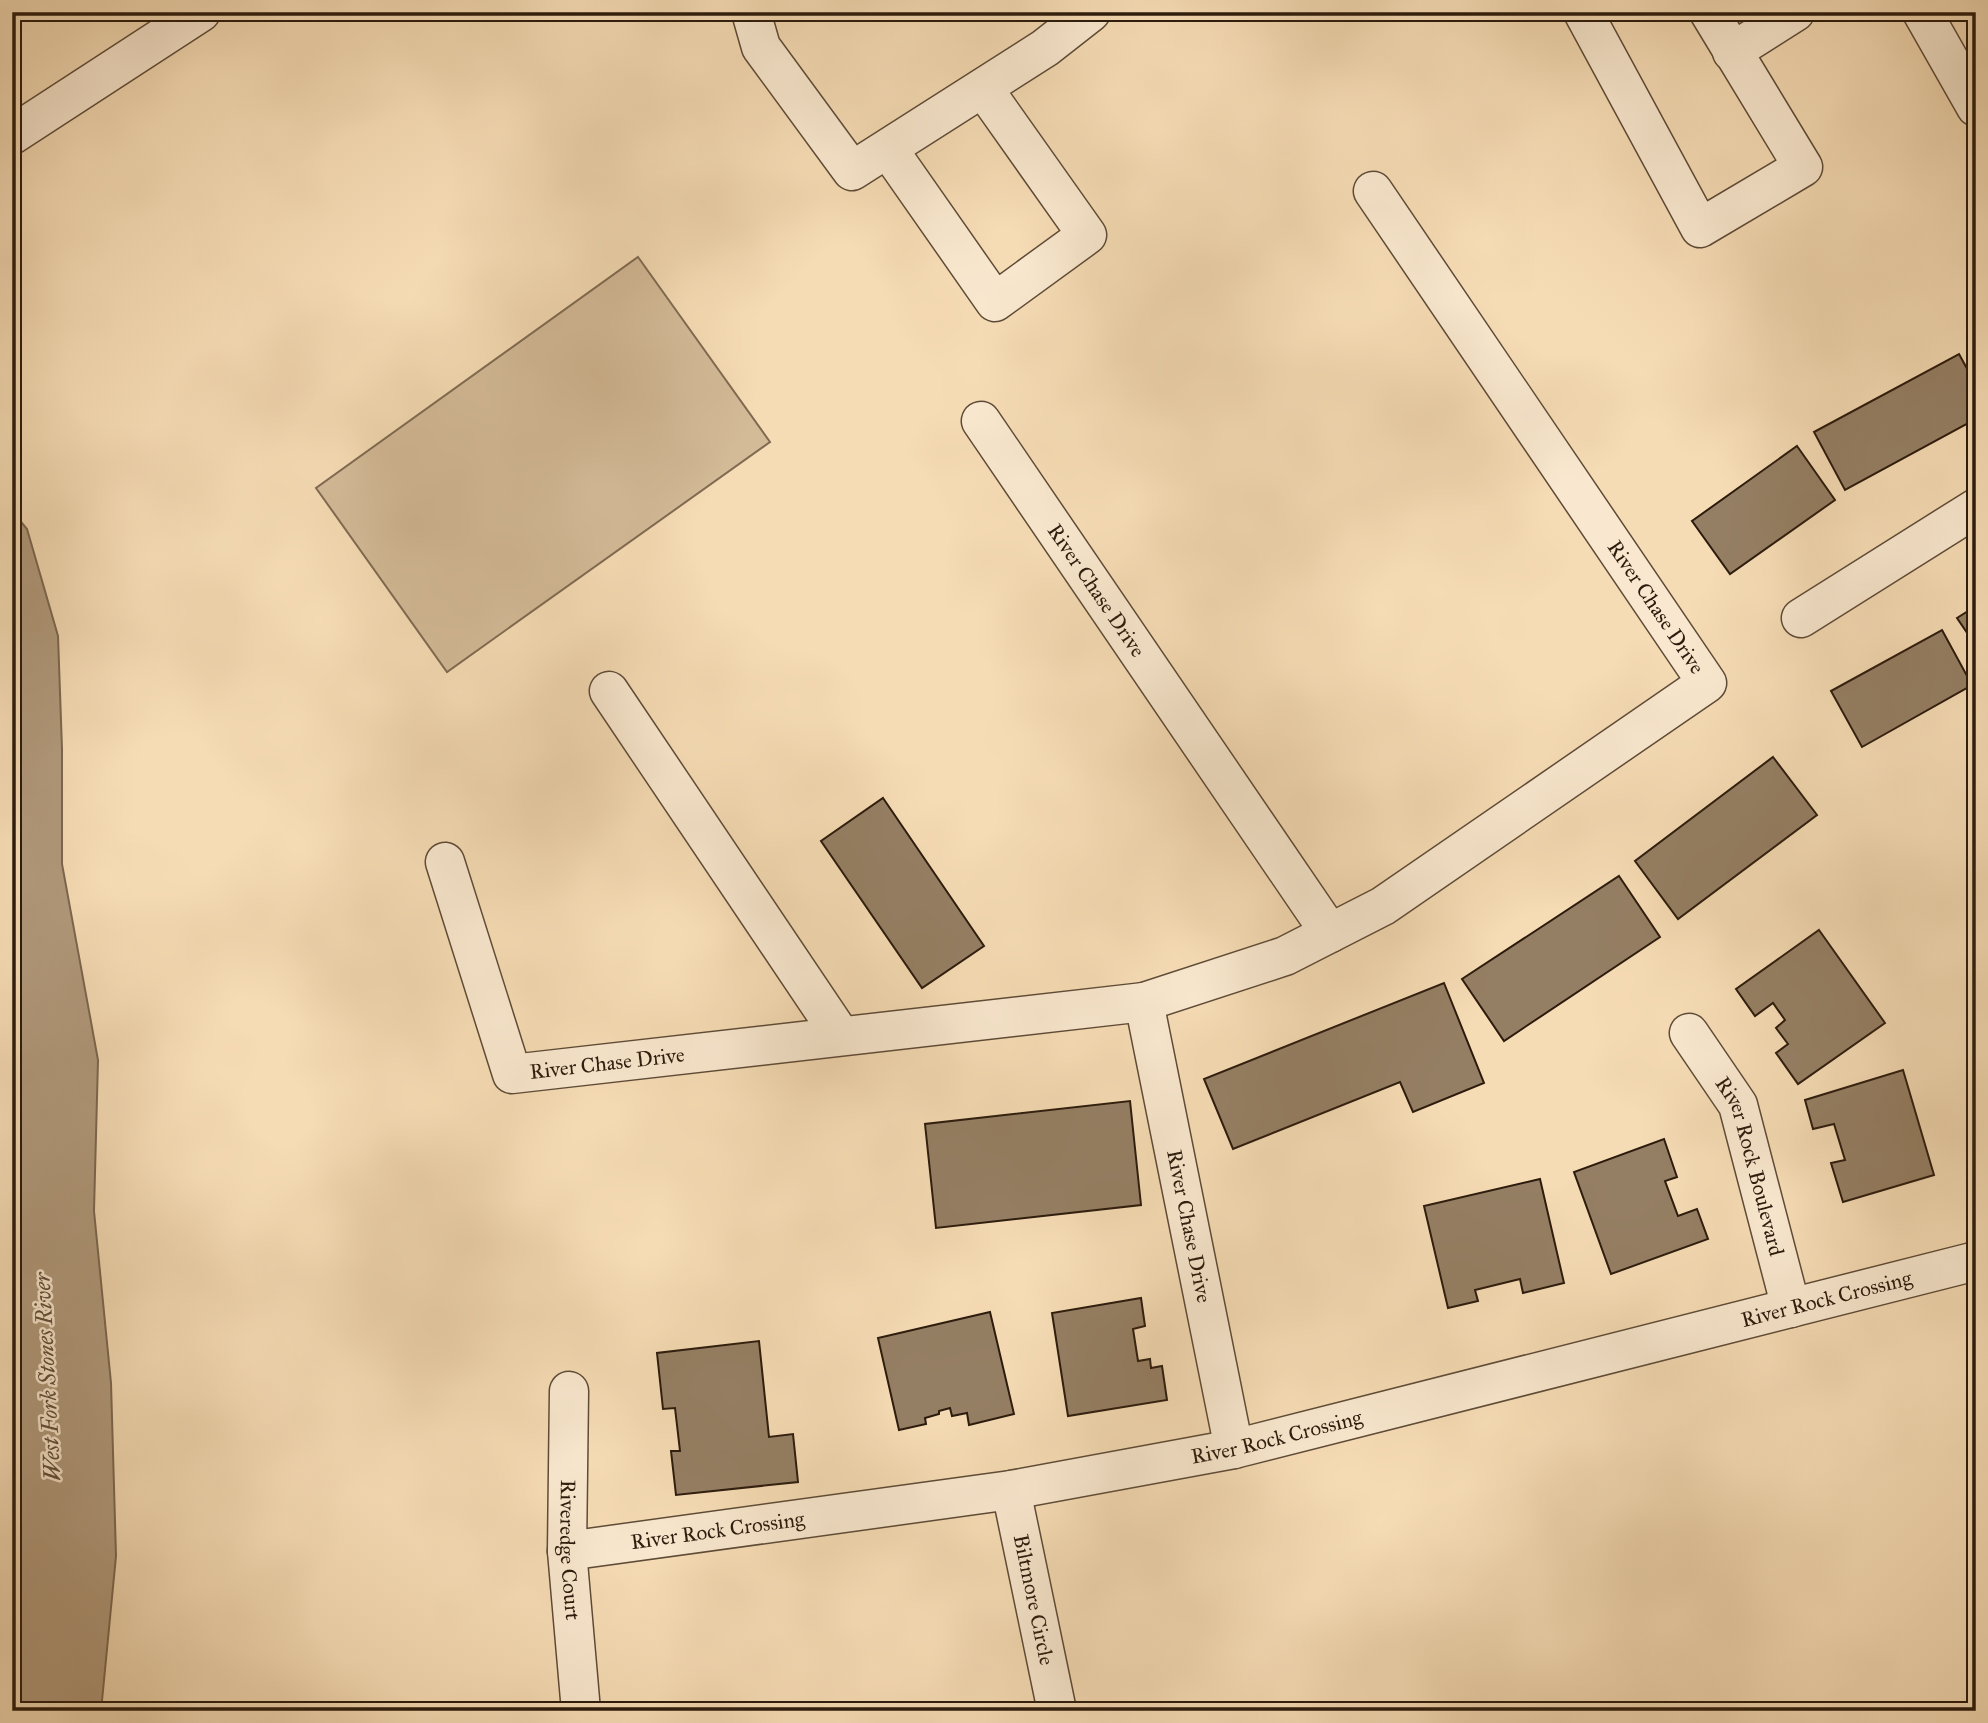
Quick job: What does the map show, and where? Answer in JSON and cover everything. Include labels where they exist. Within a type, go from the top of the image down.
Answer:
[{"type":"street","points":[[12,135],[201,12]]},
{"type":"street","points":[[751,12],[761,47],[852,171],[1045,48],[1091,12]]},
{"type":"street","points":[[1583,12],[1700,228],[1803,167],[1709,12]]},
{"type":"street","points":[[1732,52],[1795,12]]},
{"type":"street","points":[[1922,12],[1976,107]]},
{"type":"street","points":[[888,149],[995,302],[1087,234],[983,88]]},
{"type":"street","name":"River Chase Drive","points":[[445,862],[512,1074],[1144,1002],[1285,956],[1383,906],[1707,683],[1373,191]]},
{"type":"street","name":"River Chase Drive","points":[[981,421],[1330,933]]},
{"type":"street","points":[[1801,618],[1976,508]]},
{"type":"street","points":[[609,691],[841,1036]]},
{"type":"street","name":"River Chase Drive","points":[[1144,1002],[1234,1449]]},
{"type":"street","name":"River Rock Boulevard","points":[[1689,1033],[1738,1105],[1791,1308]]},
{"type":"street","name":"River Rock Crossing","points":[[567,1551],[1011,1490],[1234,1449],[1976,1261]]},
{"type":"street","name":"Riveredge Court","points":[[569,1391],[567,1551],[581,1711]]},
{"type":"street","name":"Biltmore Circle","points":[[1011,1490],[1057,1711]]},
{"type":"shaded area","points":[[638,257],[770,442],[447,672],[316,488]]},
{"type":"water","name":"West Fork Stones River","points":[[12,511],[27,529],[58,636],[62,864],[98,1060],[94,1211],[111,1383],[116,1556],[101,1711],[12,1711]]},
{"type":"building","points":[[1959,354],[1976,385],[1976,419],[1845,490],[1814,432]]},
{"type":"building","points":[[1797,446],[1835,500],[1730,574],[1692,521]]},
{"type":"building","points":[[1976,606],[1976,646],[1957,618]]},
{"type":"building","points":[[1942,630],[1972,685],[1862,747],[1831,691]]},
{"type":"building","points":[[1773,757],[1817,815],[1678,919],[1635,861]]},
{"type":"building","points":[[883,798],[984,946],[922,988],[821,841]]},
{"type":"building","points":[[1619,876],[1660,937],[1504,1041],[1462,979]]},
{"type":"building","points":[[1819,930],[1885,1023],[1798,1084],[1776,1053],[1788,1044],[1776,1028],[1785,1020],[1773,1003],[1755,1016],[1736,989]]},
{"type":"building","points":[[1444,983],[1484,1083],[1413,1112],[1400,1082],[1233,1149],[1204,1079]]},
{"type":"building","points":[[1903,1070],[1934,1175],[1843,1202],[1831,1163],[1845,1160],[1834,1124],[1813,1129],[1805,1100]]},
{"type":"building","points":[[1130,1101],[1141,1205],[936,1228],[925,1124]]},
{"type":"building","points":[[1664,1139],[1677,1177],[1665,1181],[1678,1216],[1697,1209],[1708,1239],[1611,1274],[1574,1172]]},
{"type":"building","points":[[1540,1179],[1564,1283],[1523,1293],[1520,1279],[1475,1290],[1478,1301],[1448,1308],[1424,1206]]},
{"type":"building","points":[[1141,1298],[1145,1326],[1133,1329],[1138,1361],[1150,1359],[1151,1368],[1162,1366],[1167,1400],[1068,1416],[1052,1313]]},
{"type":"building","points":[[990,1312],[1014,1414],[969,1425],[967,1413],[952,1416],[950,1408],[925,1418],[926,1424],[899,1430],[878,1338]]},
{"type":"building","points":[[759,1341],[769,1437],[793,1434],[798,1482],[676,1495],[671,1451],[680,1451],[675,1408],[663,1409],[657,1353]]}]
